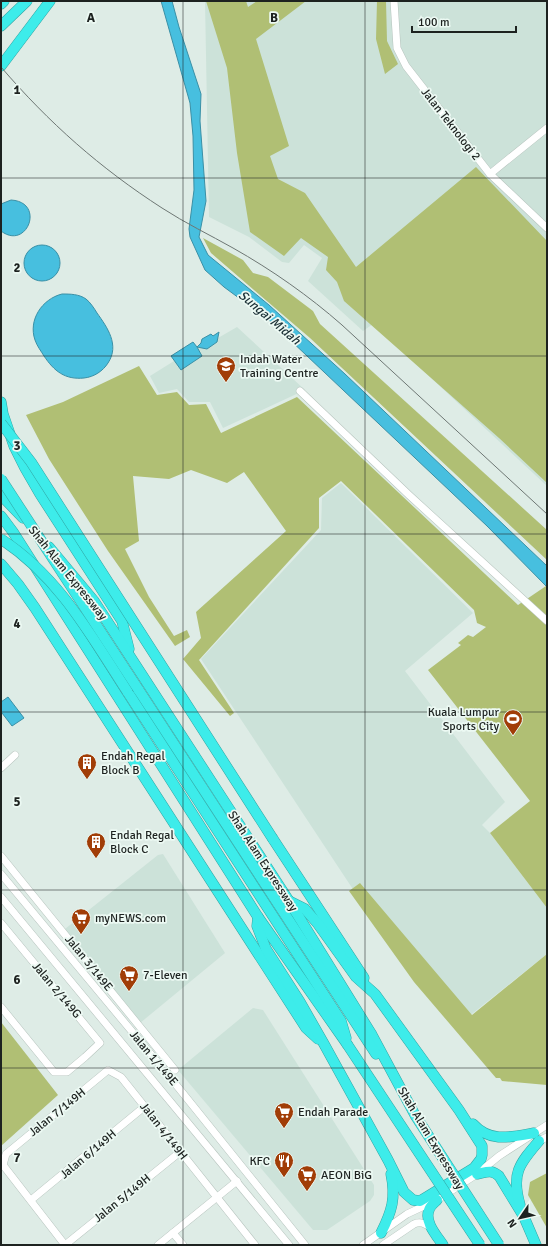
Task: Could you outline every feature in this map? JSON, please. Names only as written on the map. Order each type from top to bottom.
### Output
[{"type":"highway","points":[[1,4],[4,1]]},
{"type":"highway","points":[[1,26],[27,1]]},
{"type":"highway","points":[[1,66],[50,1]]},
{"type":"highway","points":[[1,53],[24,34]]},
{"type":"highway","points":[[1,402],[3,414],[14,446],[25,468],[40,494],[122,621],[130,655]]},
{"type":"highway","points":[[1,423],[36,468],[273,839],[375,994],[459,1110],[482,1146],[481,1159],[474,1168],[426,1198],[413,1200],[404,1192],[324,1044],[300,1002],[266,949],[257,926],[258,917]]},
{"type":"highway","points":[[1,479],[415,1115]]},
{"type":"highway","name":"Shah Alam Expressway","points":[[1,495],[61,560],[94,601],[130,655],[290,901],[372,1034],[415,1115],[498,1245]]},
{"type":"highway","name":"Shah Alam Expressway","points":[[1,516],[13,532],[258,917],[347,1044],[480,1245]]},
{"type":"highway","points":[[1,539],[37,566],[70,604],[341,1021],[347,1044]]},
{"type":"highway","points":[[1,564],[18,584],[35,608],[306,1028],[324,1044]]},
{"type":"highway","points":[[290,901],[305,909],[318,924],[356,977],[375,994]]},
{"type":"highway","points":[[459,1110],[477,1129],[488,1136],[540,1137]]},
{"type":"highway","points":[[536,1245],[524,1217],[516,1192],[519,1167],[540,1137]]},
{"type":"highway","points":[[381,1233],[393,1204],[394,1192],[388,1160]]},
{"type":"highway","points":[[477,1174],[488,1171],[493,1172],[498,1176],[524,1217]]},
{"type":"highway","points":[[437,1200],[428,1211],[428,1218],[433,1230],[443,1245]]},
{"type":"street","name":"Jalan Teknologi 2","points":[[394,1],[397,48],[406,66],[490,174],[547,228]]},
{"type":"street","points":[[490,174],[547,128]]},
{"type":"street","points":[[300,391],[409,495],[547,621]]},
{"type":"street","points":[[1,768],[15,755]]},
{"type":"street","name":"Jalan 3/149E","points":[[1,856],[175,1070]]},
{"type":"street","name":"Jalan 1/149E","points":[[1,874],[169,1076],[305,1245]]},
{"type":"street","name":"Jalan 1/149E","points":[[1,897],[289,1245]]},
{"type":"street","name":"Jalan 2/149G","points":[[1,923],[100,1042],[67,1072],[54,1072],[1,1007]]},
{"type":"street","name":"Jalan 4/149H","points":[[108,1070],[121,1077],[255,1245]]},
{"type":"street","name":"Jalan 7/149H","points":[[31,1200],[3,1165],[6,1154],[108,1070]]},
{"type":"street","name":"Jalan 6/149H","points":[[31,1200],[144,1107]]},
{"type":"street","points":[[363,1245],[407,1214],[437,1200],[477,1174],[499,1156],[540,1137],[547,1125]]},
{"type":"street","name":"Jalan 5/149H","points":[[65,1245],[180,1152]]},
{"type":"street","points":[[158,1245],[237,1181]]},
{"type":"street","points":[[31,1200],[65,1245]]},
{"type":"street","points":[[383,1245],[418,1222],[433,1230]]},
{"type":"street","points":[[173,1233],[183,1245]]},
{"type":"shaded area","points":[[205,1],[547,1],[547,486],[373,324],[363,331],[308,281],[322,258],[304,245],[289,263],[282,262],[249,237],[209,217]]},
{"type":"shaded area","name":"Indah Water Training Centre","points":[[237,327],[305,390],[223,428],[210,402],[189,402],[177,389],[159,393],[150,376],[174,361],[171,356],[193,342],[197,347],[201,343],[202,339],[211,334],[213,336],[219,332],[218,338]]},
{"type":"shaded area","points":[[341,483],[473,613],[405,671],[505,802],[482,825],[490,833],[547,908],[547,954],[458,1025],[364,906],[201,659],[321,530],[322,498]]},
{"type":"shaded area","points":[[163,854],[225,953],[140,1023],[65,929],[158,855]]},
{"type":"shaded area","name":"Endah Parade","points":[[253,1008],[263,1010],[374,1185],[374,1195],[370,1201],[327,1230],[313,1230],[178,1070]]},
{"type":"green space","points":[[206,1],[246,1],[248,7],[257,1],[306,1],[256,39],[289,146],[270,156],[278,179],[305,193],[356,267],[476,167],[547,241],[547,483],[499,438],[344,301],[337,282],[326,270],[328,257],[301,238],[284,256],[250,232],[237,153],[227,68]]},
{"type":"green space","points":[[377,1],[386,1],[387,41],[398,64],[385,74],[376,39]]},
{"type":"green space","points":[[203,238],[243,260],[253,273],[268,277],[313,311],[320,324],[547,530],[547,560],[310,338],[211,253]]},
{"type":"green space","points":[[139,366],[157,395],[177,392],[189,405],[206,404],[221,433],[297,397],[518,605],[546,586],[547,587],[547,908],[490,833],[530,801],[428,670],[461,645],[458,643],[468,635],[473,637],[486,627],[477,623],[474,610],[341,481],[319,498],[319,528],[199,660],[234,713],[230,716],[183,659],[201,638],[196,612],[286,531],[244,472],[227,483],[191,470],[169,479],[133,476],[139,541],[125,549],[149,597],[174,636],[187,630],[190,637],[175,646],[108,551],[49,459],[26,415],[63,402]]},
{"type":"green space","points":[[360,883],[472,1015],[547,954],[547,1085],[502,1081],[500,1078],[496,1078],[414,982],[349,891]]},
{"type":"green space","points":[[1,1022],[58,1095],[1,1146]]},
{"type":"green space","points":[[547,1173],[547,1228],[528,1195],[530,1182]]},
{"type":"water","name":"Sungai Midah","points":[[161,1],[172,1],[201,94],[200,121],[206,201],[199,237],[208,255],[269,305],[345,374],[547,566],[547,587],[487,526],[270,321],[224,287],[205,270],[190,237],[189,229],[194,190],[193,136],[190,103]]},
{"type":"water","points":[[11,200],[22,203],[28,208],[30,216],[29,224],[25,231],[18,235],[10,235],[1,231],[1,204]]},
{"type":"water","points":[[42,245],[52,248],[57,253],[60,263],[57,273],[52,278],[42,281],[32,278],[27,273],[24,263],[27,253],[32,248]]},
{"type":"water","points":[[62,294],[77,295],[87,300],[105,324],[111,336],[113,350],[108,363],[104,369],[91,376],[84,378],[71,378],[56,370],[48,361],[35,340],[33,325],[38,311],[48,300]]},
{"type":"water","points":[[219,332],[217,342],[207,349],[197,347],[201,343],[202,339],[211,334],[213,336]]},
{"type":"water","points":[[193,342],[202,356],[181,370],[171,356]]},
{"type":"water","points":[[8,697],[24,718],[12,726],[2,713],[1,714],[1,702]]},
{"type":"tram line","points":[[1,67],[57,126],[76,144],[117,177],[139,193],[189,224],[262,265],[329,314],[547,514]]},
{"type":"place","name":"Indah Water Training Centre","points":[[226,383]]},
{"type":"place","name":"Kuala Lumpur Sports City","points":[[513,736]]},
{"type":"place","name":"Endah Regal Block B","points":[[87,780]]},
{"type":"place","name":"Endah Regal Block C","points":[[96,859]]},
{"type":"place","name":"myNEWS.com","points":[[81,935]]},
{"type":"place","name":"7-Eleven","points":[[129,992]]},
{"type":"place","name":"Endah Parade","points":[[284,1129]]},
{"type":"place","name":"KFC","points":[[284,1178]]},
{"type":"place","name":"AEON BiG","points":[[307,1192]]}]
